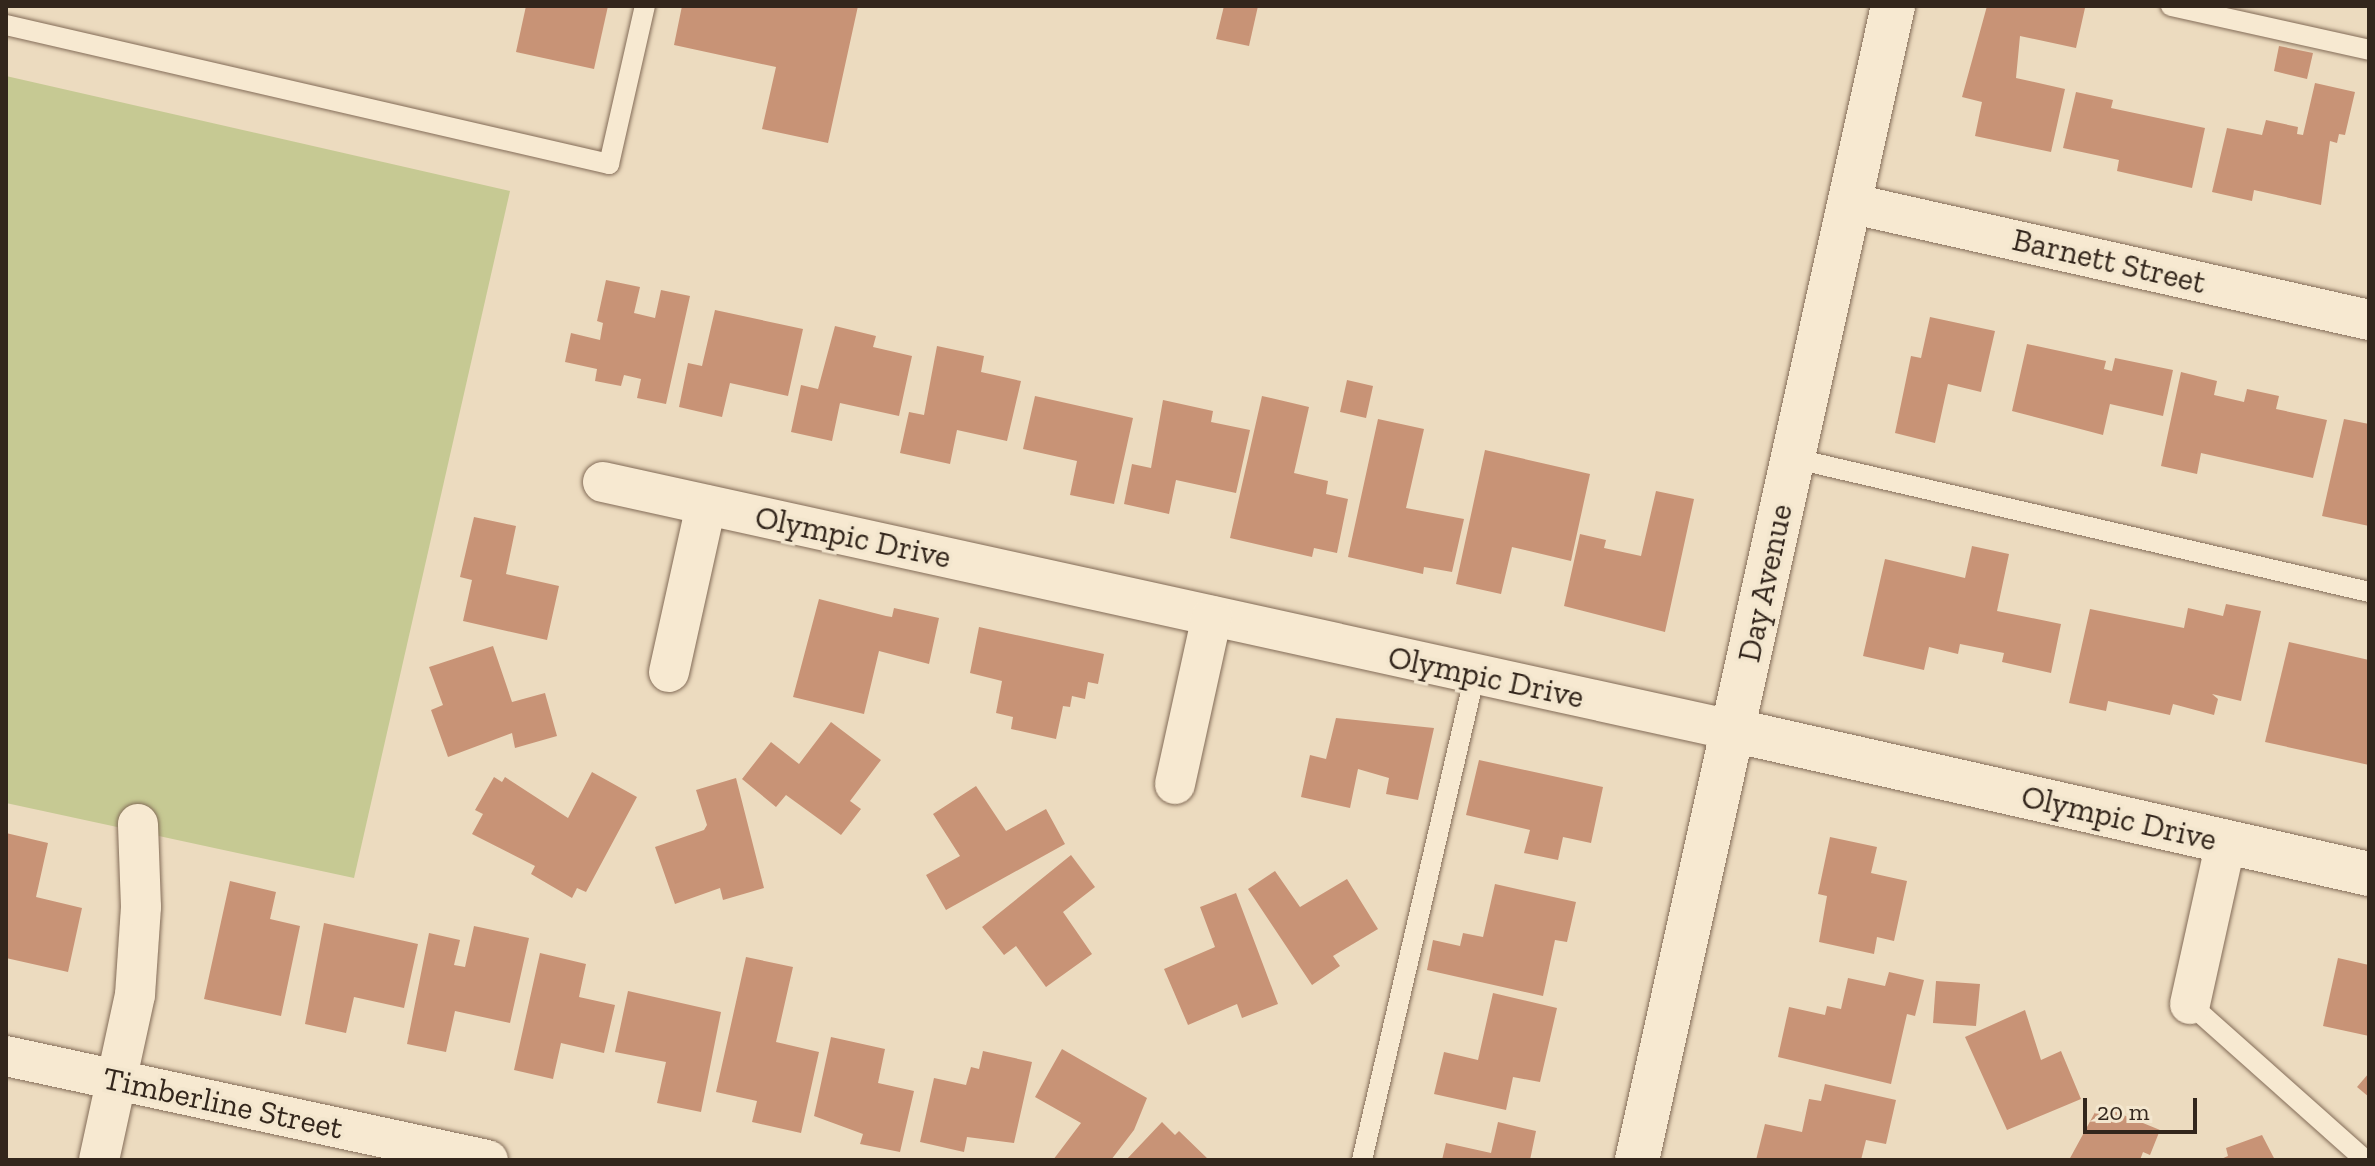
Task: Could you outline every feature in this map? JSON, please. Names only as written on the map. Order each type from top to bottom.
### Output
[{"type":"street","name":"Day Avenue","points":[[1637,1160],[1893,6]]},
{"type":"street","name":"Barnett Street","points":[[1849,203],[2369,320]]},
{"type":"street","name":"Olympic Drive","points":[[603,482],[1732,730],[2369,874]]},
{"type":"street","points":[[669,672],[706,505]]},
{"type":"street","points":[[1175,784],[1212,616]]},
{"type":"street","points":[[99,1160],[136,981],[141,907],[138,824]]},
{"type":"street","points":[[2190,1004],[2226,842]]},
{"type":"street","name":"Timberline Street","points":[[6,1056],[488,1160]]},
{"type":"lane","points":[[6,25],[609,164],[645,6]]},
{"type":"lane","points":[[2171,6],[2369,50]]},
{"type":"lane","points":[[1792,458],[2369,592]]},
{"type":"lane","points":[[1362,1160],[1475,674]]},
{"type":"lane","points":[[2190,1004],[2365,1160]]},
{"type":"green space","points":[[6,76],[510,191],[354,878],[6,803]]},
{"type":"building","points":[[526,6],[608,6],[594,69],[516,52]]},
{"type":"building","points":[[682,6],[858,6],[828,143],[762,129],[776,67],[674,45]]},
{"type":"building","points":[[1224,6],[1258,6],[1249,46],[1216,39]]},
{"type":"building","points":[[1987,6],[2085,8],[2076,48],[2020,36],[2016,78],[2065,89],[2051,152],[1975,136],[1982,102],[1962,97]]},
{"type":"building","points":[[2279,46],[2313,53],[2307,79],[2274,71]]},
{"type":"building","points":[[2315,83],[2355,92],[2345,135],[2339,134],[2337,143],[2330,141],[2321,205],[2254,190],[2252,201],[2212,192],[2227,128],[2262,135],[2266,120],[2298,127],[2297,134],[2303,135]]},
{"type":"building","points":[[2076,92],[2113,100],[2111,108],[2205,128],[2192,188],[2117,171],[2119,160],[2063,148]]},
{"type":"building","points":[[606,280],[640,287],[634,313],[655,318],[661,290],[690,296],[666,404],[637,398],[641,379],[624,375],[621,386],[595,381],[597,369],[565,362],[571,333],[600,340],[603,323],[597,321]]},
{"type":"building","points":[[715,310],[803,329],[788,396],[730,383],[722,417],[679,407],[688,363],[702,366]]},
{"type":"building","points":[[1930,317],[1995,331],[1981,392],[1948,384],[1935,443],[1895,433],[1911,356],[1921,358]]},
{"type":"building","points":[[835,326],[876,336],[873,347],[912,356],[899,416],[840,403],[832,441],[791,432],[801,385],[818,389]]},
{"type":"building","points":[[2027,344],[2106,361],[2104,369],[2112,371],[2115,358],[2173,370],[2163,416],[2110,404],[2103,435],[2012,411]]},
{"type":"building","points":[[937,346],[984,356],[981,372],[1021,381],[1007,441],[957,430],[950,464],[900,453],[909,412],[924,415]]},
{"type":"building","points":[[2181,372],[2217,381],[2214,395],[2244,402],[2247,389],[2279,396],[2276,409],[2327,420],[2313,478],[2201,453],[2197,474],[2161,466]]},
{"type":"building","points":[[1347,380],[1373,386],[1366,418],[1340,412]]},
{"type":"building","points":[[1035,396],[1133,418],[1114,504],[1070,495],[1077,461],[1023,449]]},
{"type":"building","points":[[1262,396],[1309,407],[1294,473],[1328,481],[1326,494],[1348,499],[1337,553],[1314,548],[1312,557],[1230,538]]},
{"type":"building","points":[[1163,400],[1213,411],[1211,422],[1250,430],[1236,493],[1176,480],[1169,514],[1124,504],[1132,464],[1151,468]]},
{"type":"building","points":[[1378,419],[1424,429],[1406,508],[1464,519],[1452,572],[1424,567],[1423,574],[1348,557]]},
{"type":"building","points":[[2344,419],[2369,424],[2369,526],[2322,516]]},
{"type":"building","points":[[1485,450],[1590,474],[1571,561],[1512,547],[1501,594],[1456,584]]},
{"type":"building","points":[[1656,491],[1694,499],[1665,632],[1564,606],[1580,534],[1606,540],[1604,548],[1641,556]]},
{"type":"building","points":[[474,517],[516,526],[506,574],[559,586],[547,640],[463,621],[472,580],[460,577]]},
{"type":"building","points":[[1972,546],[2009,554],[1997,611],[2061,624],[2051,673],[2002,662],[2004,653],[1960,644],[1958,654],[1929,647],[1924,670],[1863,656],[1885,559],[1965,578]]},
{"type":"building","points":[[819,599],[892,617],[894,608],[939,618],[929,664],[879,651],[864,714],[793,697]]},
{"type":"building","points":[[2226,604],[2261,611],[2241,701],[2212,694],[2218,699],[2214,715],[2173,704],[2170,715],[2108,701],[2106,711],[2069,703],[2090,609],[2184,628],[2188,608],[2223,616]]},
{"type":"building","points":[[979,627],[1104,654],[1098,684],[1088,682],[1085,699],[1072,696],[1070,707],[1063,706],[1056,739],[1011,729],[1013,717],[996,713],[1002,681],[970,673]]},
{"type":"building","points":[[2289,642],[2369,660],[2369,765],[2265,742]]},
{"type":"building","points":[[493,646],[512,702],[545,693],[557,736],[515,748],[512,733],[448,757],[431,710],[443,705],[429,667]]},
{"type":"building","points":[[1336,718],[1434,728],[1418,800],[1386,794],[1389,778],[1358,769],[1350,808],[1301,797],[1310,755],[1326,759]]},
{"type":"building","points":[[831,722],[881,760],[850,801],[861,809],[841,835],[786,795],[776,807],[742,779],[771,742],[799,764]]},
{"type":"building","points":[[1479,760],[1603,787],[1591,843],[1563,837],[1558,860],[1524,853],[1530,830],[1466,815]]},
{"type":"building","points":[[592,772],[637,797],[586,892],[577,888],[572,898],[531,874],[535,866],[472,834],[483,814],[475,810],[494,777],[502,782],[505,777],[568,818]]},
{"type":"building","points":[[736,778],[764,888],[723,900],[720,888],[675,904],[655,847],[704,830],[707,825],[696,790]]},
{"type":"building","points":[[976,786],[1006,831],[1046,809],[1065,844],[946,910],[926,875],[960,856],[933,814]]},
{"type":"building","points":[[6,833],[48,843],[36,897],[82,908],[68,972],[6,958]]},
{"type":"building","points":[[1830,837],[1877,847],[1871,873],[1907,881],[1894,941],[1877,937],[1874,954],[1819,942],[1827,896],[1818,894]]},
{"type":"building","points":[[1071,855],[1095,887],[1063,912],[1092,954],[1046,987],[1016,946],[1004,955],[982,927]]},
{"type":"building","points":[[1275,871],[1300,907],[1347,879],[1378,929],[1333,956],[1340,966],[1312,985],[1248,889]]},
{"type":"building","points":[[230,881],[276,892],[270,919],[300,926],[281,1016],[204,999]]},
{"type":"building","points":[[1495,884],[1576,902],[1567,942],[1555,940],[1543,996],[1427,970],[1433,940],[1460,946],[1463,933],[1483,937]]},
{"type":"building","points":[[1236,893],[1278,1004],[1242,1018],[1237,1004],[1188,1025],[1164,969],[1215,947],[1200,907]]},
{"type":"building","points":[[324,923],[418,944],[404,1008],[354,997],[346,1033],[305,1024]]},
{"type":"building","points":[[474,926],[529,938],[510,1023],[455,1011],[446,1052],[407,1044],[429,933],[460,940],[454,965],[465,967]]},
{"type":"building","points":[[540,953],[586,964],[579,997],[615,1005],[604,1053],[561,1043],[553,1079],[514,1070]]},
{"type":"building","points":[[746,957],[793,967],[776,1042],[819,1052],[801,1133],[752,1122],[757,1101],[716,1092]]},
{"type":"building","points":[[2338,958],[2369,965],[2369,1036],[2323,1026]]},
{"type":"building","points":[[1889,972],[1924,980],[1915,1016],[1907,1014],[1891,1084],[1778,1057],[1789,1007],[1825,1015],[1827,1006],[1841,1009],[1848,978],[1885,986]]},
{"type":"building","points":[[1936,981],[1980,984],[1976,1026],[1933,1023]]},
{"type":"building","points":[[628,991],[721,1012],[701,1112],[657,1103],[666,1062],[615,1052]]},
{"type":"building","points":[[1493,993],[1557,1008],[1540,1082],[1513,1077],[1506,1110],[1434,1094],[1444,1052],[1478,1060]]},
{"type":"building","points":[[2025,1010],[2041,1060],[2061,1051],[2081,1099],[2007,1130],[1965,1037]]},
{"type":"building","points":[[831,1037],[885,1049],[878,1083],[914,1091],[900,1152],[860,1144],[863,1134],[814,1116]]},
{"type":"building","points":[[1062,1049],[1147,1098],[1134,1130],[1111,1160],[1053,1160],[1081,1123],[1035,1097]]},
{"type":"building","points":[[983,1051],[1032,1062],[1014,1143],[967,1137],[964,1152],[920,1142],[934,1078],[966,1085],[971,1067],[979,1069]]},
{"type":"building","points":[[2369,1073],[2369,1097],[2357,1087]]},
{"type":"building","points":[[1825,1084],[1896,1100],[1886,1144],[1866,1140],[1861,1160],[1756,1160],[1765,1124],[1802,1132],[1809,1099],[1821,1101]]},
{"type":"building","points":[[2099,1105],[2160,1130],[2150,1155],[2143,1152],[2140,1160],[2069,1160]]},
{"type":"building","points":[[1162,1122],[1175,1135],[1179,1131],[1209,1160],[1126,1160]]},
{"type":"building","points":[[1498,1122],[1536,1131],[1530,1160],[1442,1160],[1446,1143],[1491,1153]]},
{"type":"building","points":[[2262,1135],[2275,1160],[2219,1160],[2228,1156],[2226,1148]]}]
